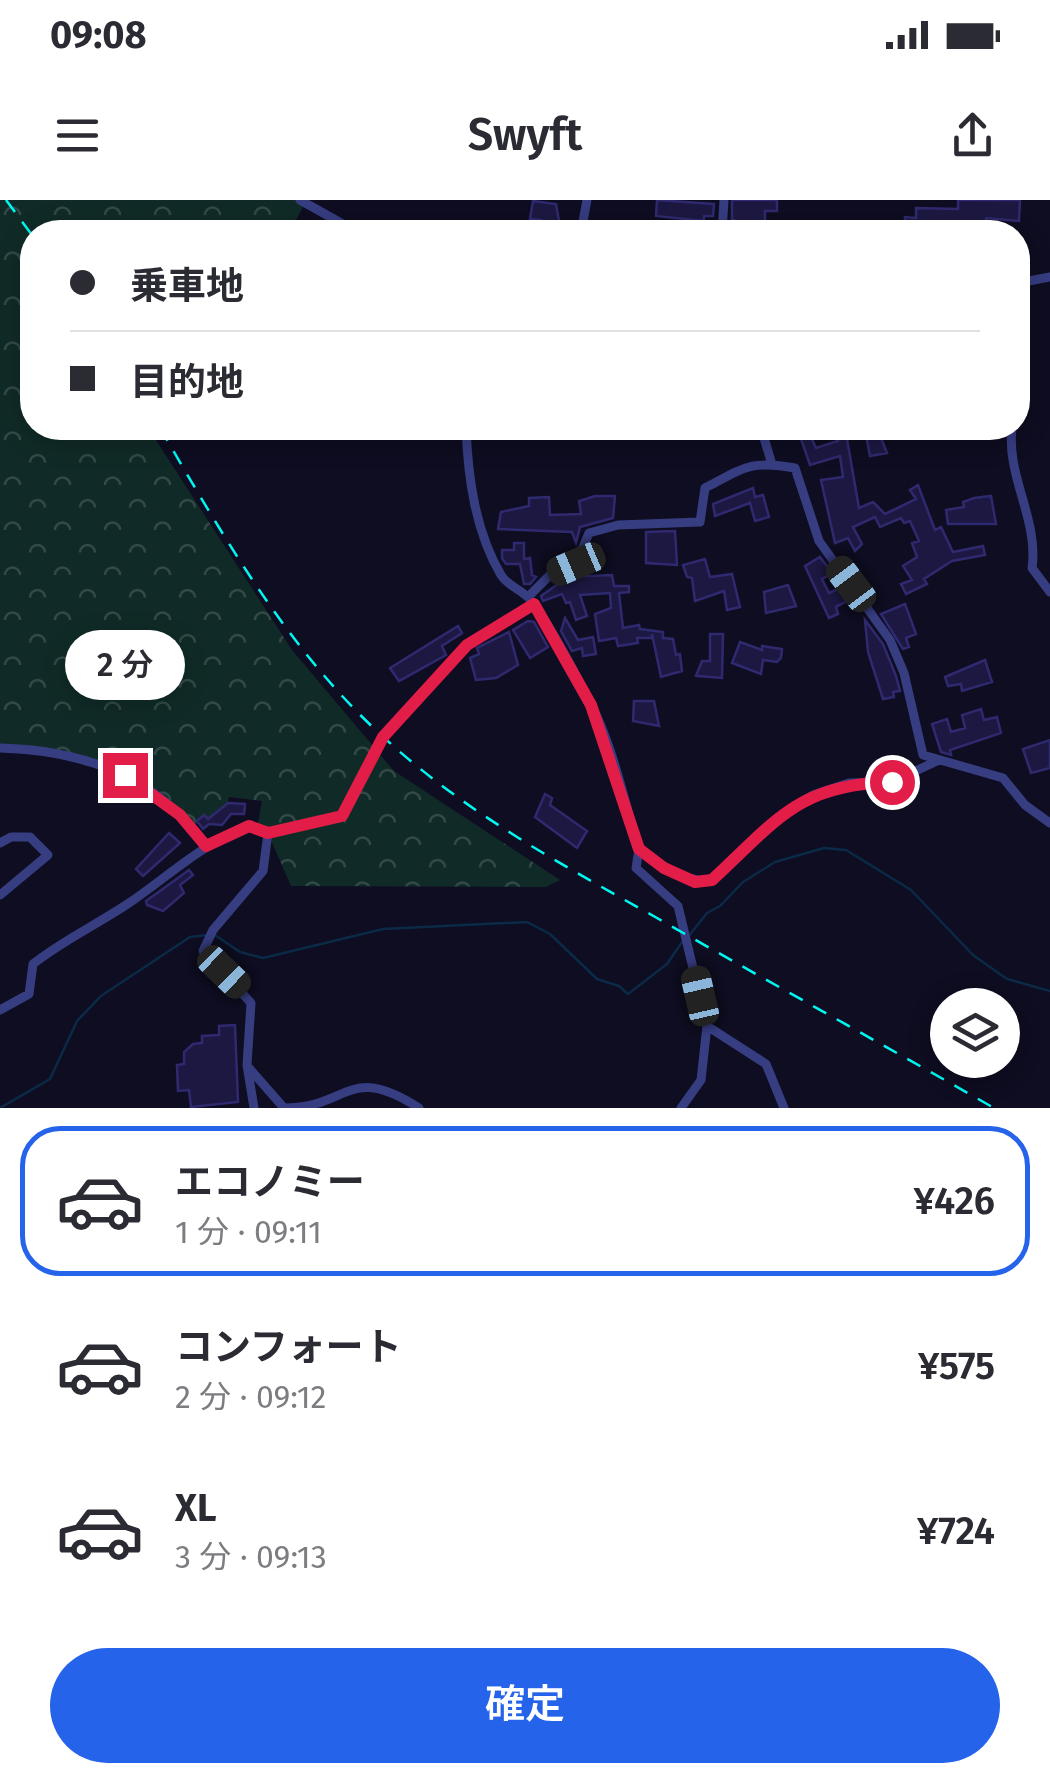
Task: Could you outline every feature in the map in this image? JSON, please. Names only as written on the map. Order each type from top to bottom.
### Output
[{"type":"street","points":[[300,200],[335,220]]},
{"type":"street","points":[[466,440],[467,464],[480,526],[500,574],[531,600],[591,705],[639,849],[636,868],[678,906],[707,1026],[701,1080],[681,1108]]},
{"type":"street","points":[[765,440],[771,461]]},
{"type":"street","points":[[1012,440],[1012,460],[1035,548],[1032,568],[1050,592]]},
{"type":"street","points":[[0,1010],[30,994],[33,964],[46,953],[98,924],[206,846],[249,826],[268,833],[342,816],[383,737],[467,645],[531,600],[550,575],[576,564],[589,533],[618,525],[700,522],[705,488],[748,466],[771,461],[795,468],[802,478],[819,541],[890,640],[904,673],[923,755],[1003,778],[1025,805],[1050,823]]},
{"type":"street","points":[[0,748],[75,755],[114,767],[180,815],[206,846]]},
{"type":"street","points":[[639,849],[664,868],[695,882],[712,880],[774,821],[813,795],[849,783],[892,782],[937,761]]},
{"type":"street","points":[[254,1108],[246,1065],[251,1003],[202,951],[262,872],[268,833]]},
{"type":"street","points":[[0,843],[11,837],[30,838],[48,855],[0,895]]},
{"type":"street","points":[[707,1026],[766,1064],[784,1108]]},
{"type":"street","points":[[246,1065],[284,1108],[370,1086],[388,1088],[419,1108]]},
{"type":"green space","points":[[0,200],[307,200],[296,220],[20,220],[20,440],[156,440],[292,650],[394,771],[560,880],[546,887],[291,886],[268,833],[257,829],[262,801],[229,797],[225,820],[190,825],[114,767],[0,748]]},
{"type":"building","points":[[657,200],[714,204],[713,216],[704,216],[704,220],[656,216]]},
{"type":"building","points":[[732,200],[777,200],[777,211],[765,211],[765,220],[732,219]]},
{"type":"building","points":[[958,200],[1020,200],[1019,220],[905,220],[916,218],[916,208],[958,209]]},
{"type":"building","points":[[533,201],[556,204],[559,220],[530,219]]},
{"type":"building","points":[[801,440],[812,440],[816,448],[847,440],[859,508],[873,502],[885,514],[916,499],[910,490],[918,485],[935,530],[941,527],[953,552],[983,546],[985,555],[952,561],[924,579],[927,584],[906,594],[901,584],[912,580],[903,566],[917,557],[912,543],[919,541],[910,521],[904,523],[901,518],[880,527],[875,517],[853,527],[862,544],[855,551],[848,538],[835,543],[821,480],[843,477],[840,456],[810,465]]},
{"type":"building","points":[[867,440],[882,440],[887,453],[870,456]]},
{"type":"building","points":[[753,488],[755,497],[763,495],[769,517],[755,521],[750,503],[715,516],[713,504]]},
{"type":"building","points":[[615,496],[613,518],[580,527],[576,543],[572,532],[498,529],[501,512],[529,506],[529,498],[549,497],[550,515],[581,514],[579,501]]},
{"type":"building","points":[[991,496],[996,524],[948,524],[946,510],[964,507],[963,502],[974,498]]},
{"type":"building","points":[[675,531],[677,565],[646,563],[646,532]]},
{"type":"building","points":[[514,543],[524,543],[524,559],[530,558],[532,575],[536,577],[530,584],[524,584],[520,564],[506,564],[502,558],[502,550],[514,550]]},
{"type":"building","points":[[820,557],[832,573],[822,579],[829,593],[842,587],[851,599],[836,607],[838,614],[829,618],[805,566]]},
{"type":"building","points":[[705,559],[710,577],[732,574],[740,607],[727,610],[724,591],[695,601],[692,578],[687,577],[683,565]]},
{"type":"building","points":[[612,575],[614,586],[629,586],[629,592],[619,593],[623,628],[639,625],[640,629],[663,632],[663,638],[673,639],[682,671],[661,677],[652,634],[652,638],[637,638],[638,643],[618,646],[616,638],[599,641],[595,614],[611,608],[610,593],[580,595],[587,616],[576,620],[570,602],[566,603],[562,594],[543,601],[541,596],[568,577]]},
{"type":"building","points":[[788,585],[796,606],[766,613],[764,592]]},
{"type":"building","points":[[905,604],[916,634],[906,638],[909,647],[903,649],[881,614]]},
{"type":"building","points":[[565,618],[578,640],[593,637],[596,654],[583,656],[582,648],[572,651],[561,631]]},
{"type":"building","points":[[865,620],[883,644],[896,676],[900,691],[893,692],[894,697],[883,699],[868,652]]},
{"type":"building","points":[[528,621],[534,622],[548,647],[530,658],[513,630]]},
{"type":"building","points":[[458,626],[462,633],[442,646],[446,655],[399,681],[390,668]]},
{"type":"building","points":[[509,632],[518,665],[496,678],[476,680],[470,658],[479,654],[477,648]]},
{"type":"building","points":[[710,634],[723,634],[722,678],[696,676],[702,661],[710,661]]},
{"type":"building","points":[[740,642],[762,650],[762,646],[782,649],[781,658],[777,662],[763,660],[761,674],[732,663]]},
{"type":"building","points":[[985,660],[992,682],[962,691],[961,684],[948,686],[945,677]]},
{"type":"building","points":[[634,701],[654,701],[659,726],[633,721]]},
{"type":"building","points":[[981,709],[984,720],[997,717],[1001,733],[950,750],[951,755],[941,752],[932,724],[947,719],[951,732],[965,728],[962,715]]},
{"type":"building","points":[[1050,740],[1050,768],[1031,773],[1023,749]]},
{"type":"building","points":[[545,794],[552,798],[550,805],[587,831],[577,848],[535,817]]},
{"type":"building","points":[[228,803],[245,804],[244,814],[231,814],[222,825],[209,824],[203,829],[197,821],[204,815],[208,819]]},
{"type":"building","points":[[169,833],[180,843],[143,876],[136,869]]},
{"type":"building","points":[[189,870],[193,875],[180,885],[184,893],[163,911],[147,905],[146,901]]},
{"type":"building","points":[[235,1025],[238,1102],[191,1107],[189,1090],[178,1091],[177,1065],[184,1064],[184,1052],[193,1044],[202,1043],[202,1036],[219,1035],[219,1026]]},
{"type":"waterway","points":[[688,937],[707,913],[720,906],[743,882],[775,862],[824,848],[846,850],[911,890],[973,955],[1007,979],[1050,991]]},
{"type":"waterway","points":[[215,935],[240,952],[263,958],[383,929],[527,922],[550,934],[597,979],[619,986],[628,994],[667,964],[682,942]]},
{"type":"waterway","points":[[0,1108],[50,1079],[77,1021],[101,996],[190,937],[207,935]]},
{"type":"railway","points":[[6,200],[21,220]]},
{"type":"railway","points":[[167,440],[233,550],[286,628],[346,701],[412,762],[479,812],[548,856],[994,1108]]},
{"type":"route","points":[[125,775],[180,815],[206,846],[249,826],[268,833],[321,824],[342,816],[383,737],[467,645],[534,604],[591,705],[610,751],[639,849],[664,868],[695,882],[712,880],[774,821],[813,795],[849,783],[892,782]]}]
